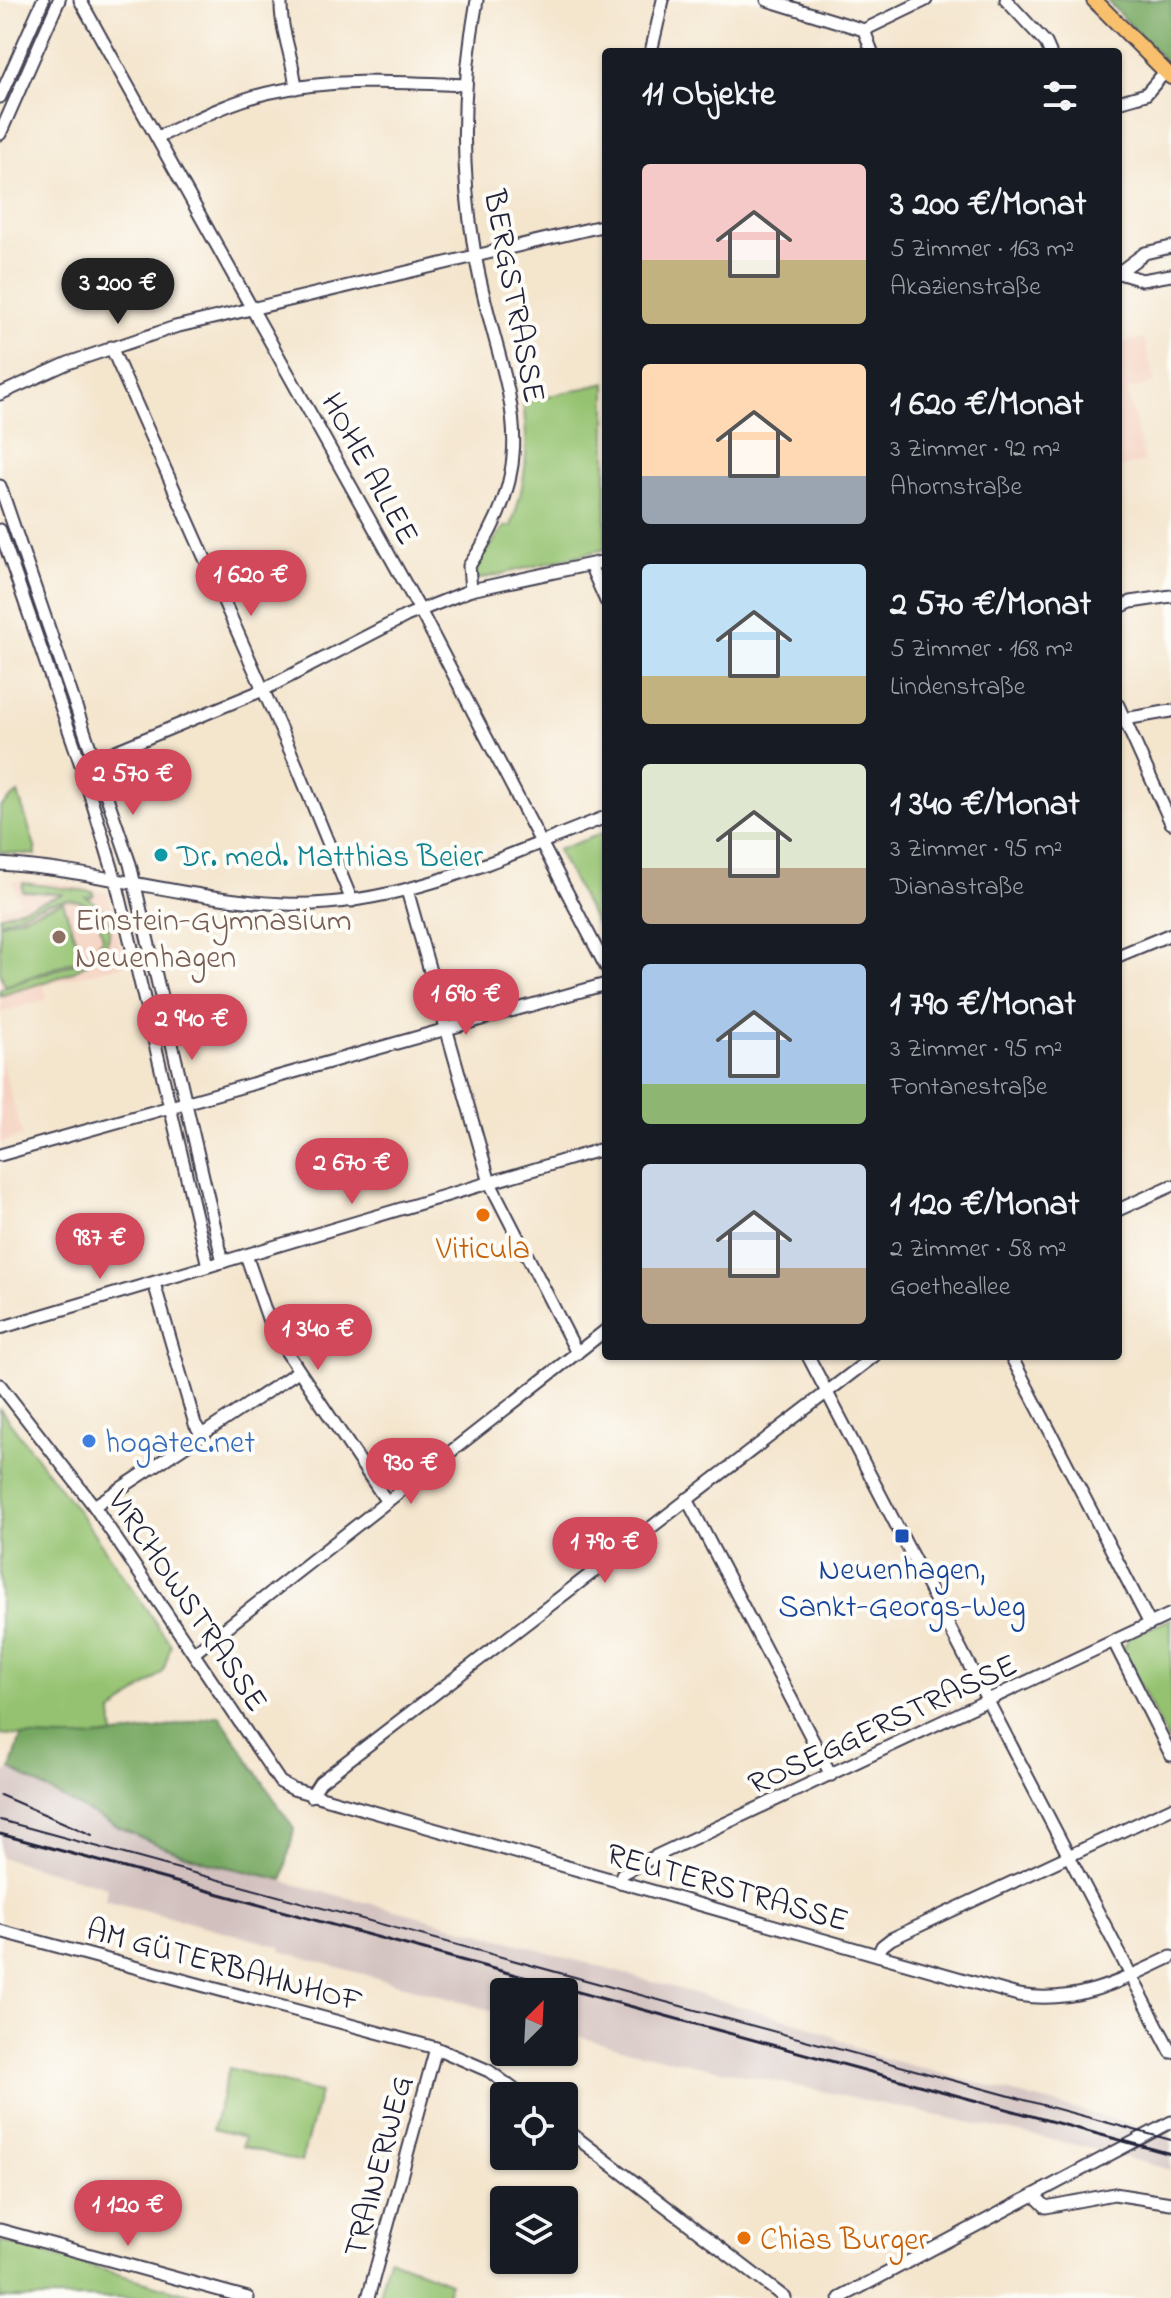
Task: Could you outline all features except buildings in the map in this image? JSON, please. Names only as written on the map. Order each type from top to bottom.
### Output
[{"type":"main road","points":[[1094,0],[1168,75]]},
{"type":"street","points":[[0,97],[43,0]]},
{"type":"street","points":[[0,134],[59,0]]},
{"type":"street","name":"HOHE ALLEE","points":[[80,0],[421,612],[602,959]]},
{"type":"street","points":[[281,0],[283,30],[292,54],[296,88]]},
{"type":"street","name":"BERGSTRASSE","points":[[471,590],[469,566],[488,538],[508,495],[515,448],[512,413],[475,257],[465,146],[465,85],[477,0]]},
{"type":"street","points":[[652,48],[663,0]]},
{"type":"street","points":[[767,0],[864,30],[926,0]]},
{"type":"street","points":[[1006,0],[1048,48]]},
{"type":"street","points":[[864,30],[871,48]]},
{"type":"street","points":[[1122,101],[1146,94],[1168,75]]},
{"type":"street","points":[[158,137],[206,114],[264,94],[296,88],[379,81],[465,85]]},
{"type":"street","points":[[0,394],[111,347],[175,327],[602,226]]},
{"type":"street","points":[[1122,270],[1145,253],[1171,247]]},
{"type":"street","points":[[1122,274],[1142,280],[1171,275]]},
{"type":"street","points":[[111,347],[263,690],[352,901]]},
{"type":"street","points":[[0,486],[134,884],[223,1262]]},
{"type":"street","points":[[0,530],[81,765],[116,881],[208,1266]]},
{"type":"street","points":[[81,765],[263,690],[406,616],[471,590],[602,562]]},
{"type":"street","points":[[590,565],[602,592]]},
{"type":"street","points":[[1122,606],[1171,596]]},
{"type":"street","points":[[1122,719],[1171,711]]},
{"type":"street","points":[[1122,721],[1171,823]]},
{"type":"street","points":[[0,864],[253,902],[312,904],[352,901],[407,890],[602,819]]},
{"type":"street","points":[[407,890],[490,1183],[577,1353]]},
{"type":"street","points":[[1122,954],[1171,934]]},
{"type":"street","points":[[0,1155],[602,985]]},
{"type":"street","points":[[0,1328],[602,1149]]},
{"type":"street","points":[[1122,1208],[1171,1186]]},
{"type":"street","points":[[246,1255],[266,1317],[297,1372],[387,1502]]},
{"type":"street","points":[[154,1283],[195,1424],[202,1435]]},
{"type":"street","points":[[194,1653],[602,1333]]},
{"type":"street","points":[[810,1360],[1171,2052]]},
{"type":"street","points":[[311,1796],[320,1782],[869,1360]]},
{"type":"street","points":[[1013,1360],[1150,1624]]},
{"type":"street","points":[[94,1506],[297,1372]]},
{"type":"street","name":"VIRCHOWSTRASSE","points":[[0,1385],[94,1506],[280,1782],[311,1796]]},
{"type":"street","points":[[687,1499],[831,1775]]},
{"type":"street","name":"ROSEGGERSTRASSE","points":[[620,1882],[627,1871],[1171,1614]]},
{"type":"street","points":[[1114,1642],[1171,1755]]},
{"type":"street","name":"REUTERSTRASSE","points":[[311,1796],[1035,1998],[1089,1993],[1171,1957]]},
{"type":"street","points":[[878,1955],[882,1946],[891,1939],[1171,1808]]},
{"type":"street","name":"AM GÜTERBAHNHOF","points":[[0,1931],[436,2048],[489,2071],[504,2082]]},
{"type":"street","name":"TRAINERWEG","points":[[368,2298],[436,2048]]},
{"type":"street","points":[[840,2298],[1171,2122]]},
{"type":"street","points":[[578,2139],[785,2298]]},
{"type":"street","points":[[1034,2195],[1046,2207],[1114,2194],[1171,2203]]},
{"type":"street","points":[[0,2230],[248,2298]]},
{"type":"shaded area","points":[[1144,338],[1155,383],[1127,390],[1145,462],[1122,467],[1122,343]]},
{"type":"shaded area","name":"Einstein-Gymnasium Neuenhagen","points":[[13,881],[56,882],[108,893],[125,965],[43,985],[47,999],[0,1013],[0,909],[19,902]]},
{"type":"shaded area","points":[[0,1057],[23,1136],[0,1143]]},
{"type":"shaded area","points":[[11,1769],[108,1823],[211,1863],[415,1915],[804,2024],[876,2056],[1171,2135],[1171,2170],[1086,2147],[621,2049],[578,2036],[578,1978],[490,1978],[490,2010],[281,1951],[282,1947],[105,1900],[107,1887],[0,1857],[0,1776]]},
{"type":"green space","points":[[1106,0],[1171,0],[1171,67]]},
{"type":"green space","points":[[602,384],[602,550],[476,580],[475,567],[504,527],[511,526],[520,494],[526,450],[523,402]]},
{"type":"green space","points":[[18,793],[36,855],[0,852],[0,807]]},
{"type":"green space","points":[[602,833],[602,935],[557,850]]},
{"type":"green space","points":[[23,883],[94,892],[93,896],[86,897],[98,905],[106,916],[108,941],[99,954],[69,973],[0,996],[0,989],[87,959],[103,938],[97,912],[87,904],[75,901],[50,903],[0,922],[0,916],[64,894],[22,891]]},
{"type":"green space","points":[[63,902],[82,958],[5,986],[0,972],[0,924]]},
{"type":"green space","points":[[0,1409],[86,1522],[171,1645],[163,1672],[112,1713],[114,1737],[74,1740],[0,1734]]},
{"type":"green space","points":[[1171,1619],[1171,1747],[1123,1650],[1129,1637]]},
{"type":"green space","points":[[219,1715],[294,1829],[283,1880],[211,1863],[158,1845],[83,1809],[11,1769],[21,1736],[96,1737]]},
{"type":"green space","points":[[229,2068],[320,2093],[301,2162],[242,2146],[244,2137],[213,2129]]},
{"type":"green space","points":[[0,2241],[203,2298],[0,2298]]},
{"type":"green space","points":[[389,2258],[450,2282],[445,2298],[378,2298]]},
{"type":"tram line","points":[[0,1795],[92,1835]]},
{"type":"tram line","points":[[0,1820],[1171,2140]]},
{"type":"railway","points":[[0,1834],[1171,2154]]},
{"type":"place","name":"Dr. med. Matthias Beier","points":[[161,855]]},
{"type":"place","name":"Einstein-Gymnasium Neuenhagen","points":[[59,937]]},
{"type":"place","name":"Viticula","points":[[483,1215]]},
{"type":"place","name":"hogatec.net","points":[[89,1441]]},
{"type":"place","name":"Neuenhagen, Sankt-Georgs-Weg","points":[[902,1536]]},
{"type":"place","name":"Chias Burger","points":[[744,2238]]}]
